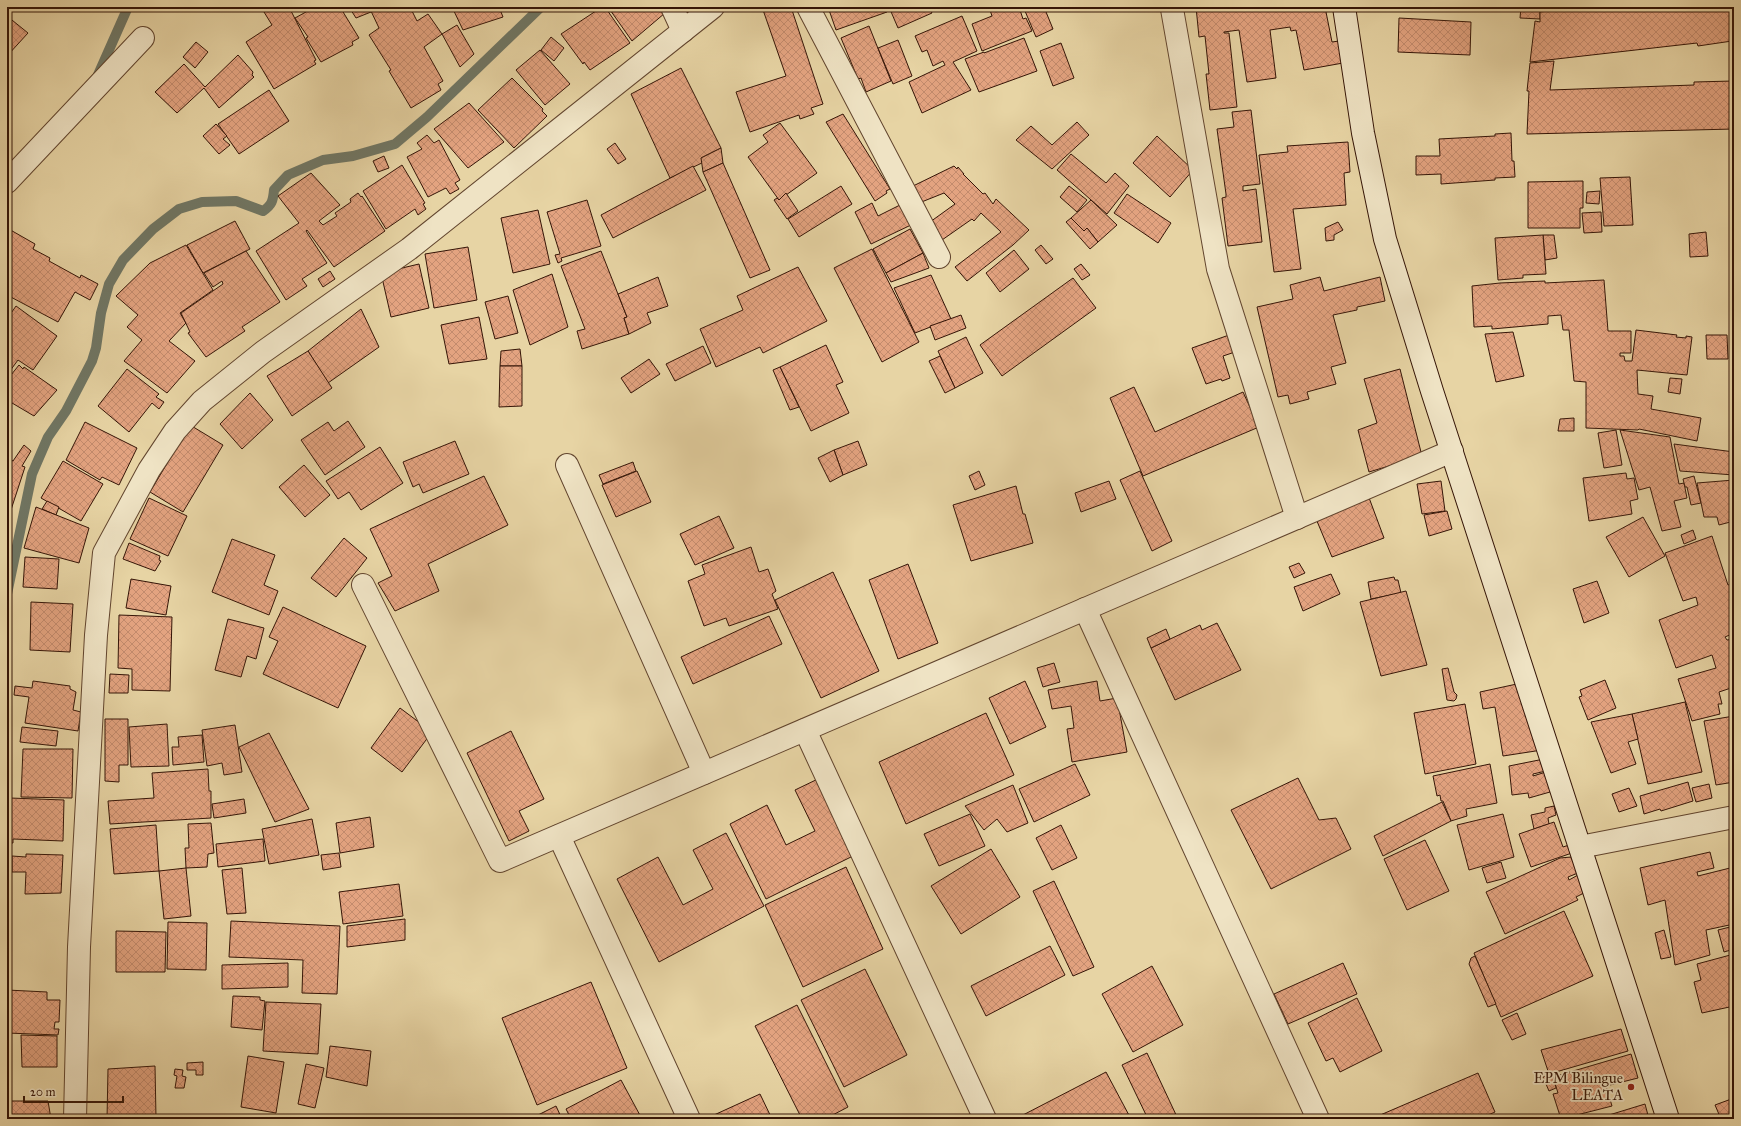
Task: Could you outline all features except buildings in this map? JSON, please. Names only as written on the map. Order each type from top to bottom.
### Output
[{"type":"street","points":[[672,7],[683,31]]},
{"type":"street","points":[[75,1119],[79,947],[96,635],[104,553],[149,470],[175,430],[202,401],[263,352],[409,249],[713,7]]},
{"type":"street","points":[[808,7],[939,257]]},
{"type":"street","points":[[1344,7],[1362,133],[1385,239],[1668,1119]]},
{"type":"street","points":[[1172,9],[1218,269],[1297,518]]},
{"type":"street","points":[[7,182],[143,38]]},
{"type":"street","points":[[363,585],[500,861],[1452,451]]},
{"type":"street","points":[[566,465],[704,773]]},
{"type":"street","points":[[1085,609],[1318,1119]]},
{"type":"street","points":[[806,730],[985,1119]]},
{"type":"street","points":[[1580,847],[1734,817]]},
{"type":"street","points":[[560,836],[689,1119]]},
{"type":"waterway","points":[[97,77],[128,7]]},
{"type":"waterway","points":[[7,594],[32,474],[48,437],[66,411],[92,361],[96,348],[101,313],[109,284],[123,260],[153,229],[179,209],[202,202],[236,201],[263,211],[272,202],[274,190],[288,175],[323,160],[353,156],[395,144],[427,117],[541,7]]},
{"type":"place","name":"EPM Bilingue LEATA","points":[[1631,1087]]}]
